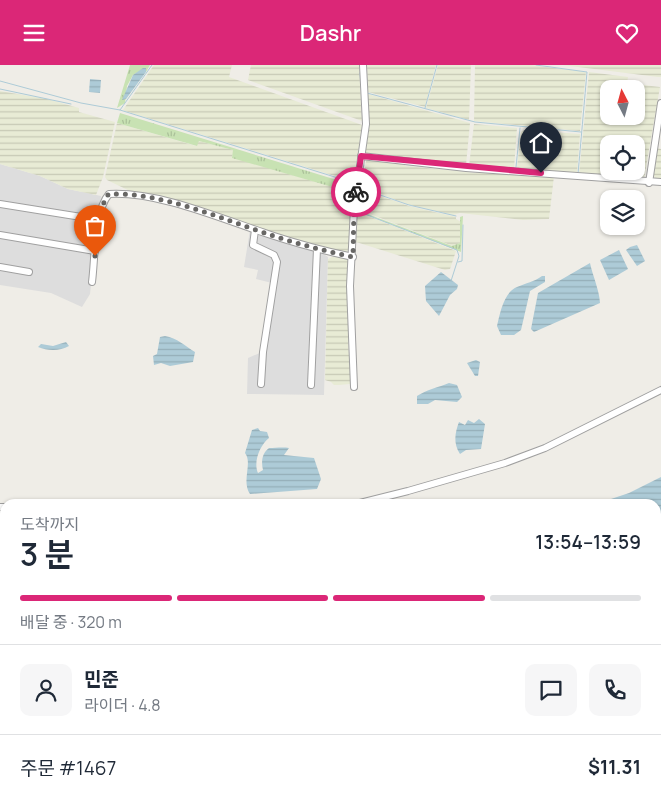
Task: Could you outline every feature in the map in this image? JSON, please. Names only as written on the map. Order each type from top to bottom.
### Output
[{"type":"street","points":[[354,387],[351,319],[354,208],[366,124],[363,65]]},
{"type":"street","points":[[649,183],[661,103]]},
{"type":"street","points":[[361,156],[466,168],[649,183],[661,182]]},
{"type":"street","points":[[92,282],[100,219],[105,198],[109,194],[138,196],[197,209],[255,230],[317,249],[353,257]]},
{"type":"street","points":[[0,204],[100,219]]},
{"type":"street","points":[[255,230],[253,245],[274,255],[277,262],[263,352],[261,384]]},
{"type":"street","points":[[0,235],[95,251]]},
{"type":"street","points":[[311,385],[317,249]]},
{"type":"street","points":[[0,267],[30,272]]},
{"type":"street","points":[[375,499],[434,483],[545,448],[661,390]]},
{"type":"shaded area","points":[[0,164],[40,176],[68,189],[101,196],[90,294],[82,307],[51,293],[0,285]]},
{"type":"shaded area","points":[[250,230],[316,249],[328,257],[324,395],[247,394],[248,358],[262,352],[272,283],[256,279],[258,270],[244,267]]},
{"type":"green space","points":[[130,65],[150,65],[146,72],[146,68],[133,75],[127,86],[125,103],[117,108]]},
{"type":"green space","points":[[154,65],[232,65],[229,77],[362,125],[354,182],[123,110]]},
{"type":"green space","points":[[251,65],[359,65],[362,121],[248,80]]},
{"type":"green space","points":[[367,65],[436,65],[425,107],[368,92]]},
{"type":"green space","points":[[438,65],[471,65],[469,120],[426,108]]},
{"type":"green space","points":[[475,65],[531,65],[586,72],[580,131],[474,121]]},
{"type":"green space","points":[[562,65],[661,65],[661,77],[658,77]]},
{"type":"green space","points":[[589,72],[628,77],[628,80],[600,80],[600,125],[645,125],[645,85],[660,87],[645,173],[645,135],[600,135],[600,176],[579,174]]},
{"type":"green space","points":[[0,91],[47,99],[79,108],[79,112],[115,122],[103,177],[96,195],[68,189],[40,176],[0,164]]},
{"type":"green space","points":[[368,94],[470,123],[466,165],[365,154],[368,129]]},
{"type":"green space","points":[[120,113],[353,185],[353,193],[232,158],[233,150],[199,141],[197,146],[117,123]]},
{"type":"green space","points":[[117,123],[196,146],[199,141],[234,150],[232,157],[353,193],[350,241],[347,253],[318,248],[134,193],[107,180],[105,177]]},
{"type":"green space","points":[[474,124],[517,128],[514,169],[469,166]]},
{"type":"green space","points":[[524,130],[580,134],[577,174],[520,170],[517,167],[521,132]]},
{"type":"green space","points":[[657,148],[661,149],[661,179],[656,179],[653,175]]},
{"type":"green space","points":[[369,159],[405,162],[405,166],[476,173],[477,170],[554,176],[549,219],[523,220],[460,213],[453,215],[409,205],[362,187],[366,161]]},
{"type":"green space","points":[[361,189],[409,206],[456,217],[461,222],[460,243],[453,246],[357,209]]},
{"type":"green space","points":[[356,211],[456,251],[450,269],[445,270],[356,242]]},
{"type":"green space","points":[[357,211],[452,246],[460,243],[460,217],[463,216],[461,252]]},
{"type":"green space","points":[[334,256],[349,258],[348,342],[351,381],[350,384],[339,385],[334,385],[325,380],[328,259]]},
{"type":"water","points":[[146,68],[146,72],[126,99],[122,100],[133,75]]},
{"type":"water","points":[[90,79],[101,80],[100,93],[89,92]]},
{"type":"water","points":[[637,245],[645,261],[637,266],[626,250]]},
{"type":"water","points":[[619,250],[628,269],[609,280],[600,260]]},
{"type":"water","points":[[590,263],[600,303],[534,332],[531,329],[538,293]]},
{"type":"water","points":[[441,272],[458,285],[457,289],[450,295],[439,316],[426,301],[425,286]]},
{"type":"water","points":[[545,276],[545,282],[530,291],[521,330],[514,335],[501,335],[497,326],[503,303],[509,293],[517,287]]},
{"type":"water","points":[[165,336],[177,340],[195,352],[193,362],[170,366],[161,363],[154,365],[153,356],[157,354],[160,337]]},
{"type":"water","points":[[66,342],[69,346],[58,350],[38,347],[41,344],[53,346]]},
{"type":"water","points":[[476,360],[480,362],[478,376],[475,376],[467,363]]},
{"type":"water","points":[[449,383],[457,385],[462,397],[457,402],[435,400],[428,404],[417,404],[417,396]]},
{"type":"water","points":[[479,419],[485,424],[481,449],[466,450],[460,454],[455,438],[459,422],[465,425],[468,420],[474,423]]},
{"type":"water","points":[[258,428],[260,431],[267,432],[269,438],[258,454],[256,464],[258,473],[263,470],[263,458],[269,448],[289,448],[284,455],[314,458],[321,479],[317,489],[250,494],[247,484],[248,462],[245,453],[252,430]]},
{"type":"water","points":[[661,477],[661,499],[611,499],[629,493]]},
{"type":"waterway","points":[[0,81],[81,103],[120,110],[152,65]]},
{"type":"waterway","points":[[425,108],[437,65]]},
{"type":"waterway","points":[[536,65],[587,72],[578,174]]},
{"type":"waterway","points":[[360,73],[361,87]]},
{"type":"waterway","points":[[0,89],[71,104]]},
{"type":"waterway","points":[[367,93],[475,122],[581,132]]},
{"type":"waterway","points":[[120,110],[354,183]]},
{"type":"waterway","points":[[516,167],[520,128]]},
{"type":"waterway","points":[[357,208],[364,165]]},
{"type":"waterway","points":[[360,188],[409,205],[456,216]]},
{"type":"waterway","points":[[357,211],[457,250],[459,256],[451,281]]},
{"type":"waterway","points":[[458,262],[462,261],[463,225]]},
{"type":"way so far","points":[[95,256],[105,198],[109,194],[115,194],[138,196],[197,209],[272,236],[353,257],[356,192]]},
{"type":"route","points":[[356,192],[361,156],[466,168],[541,173]]}]
